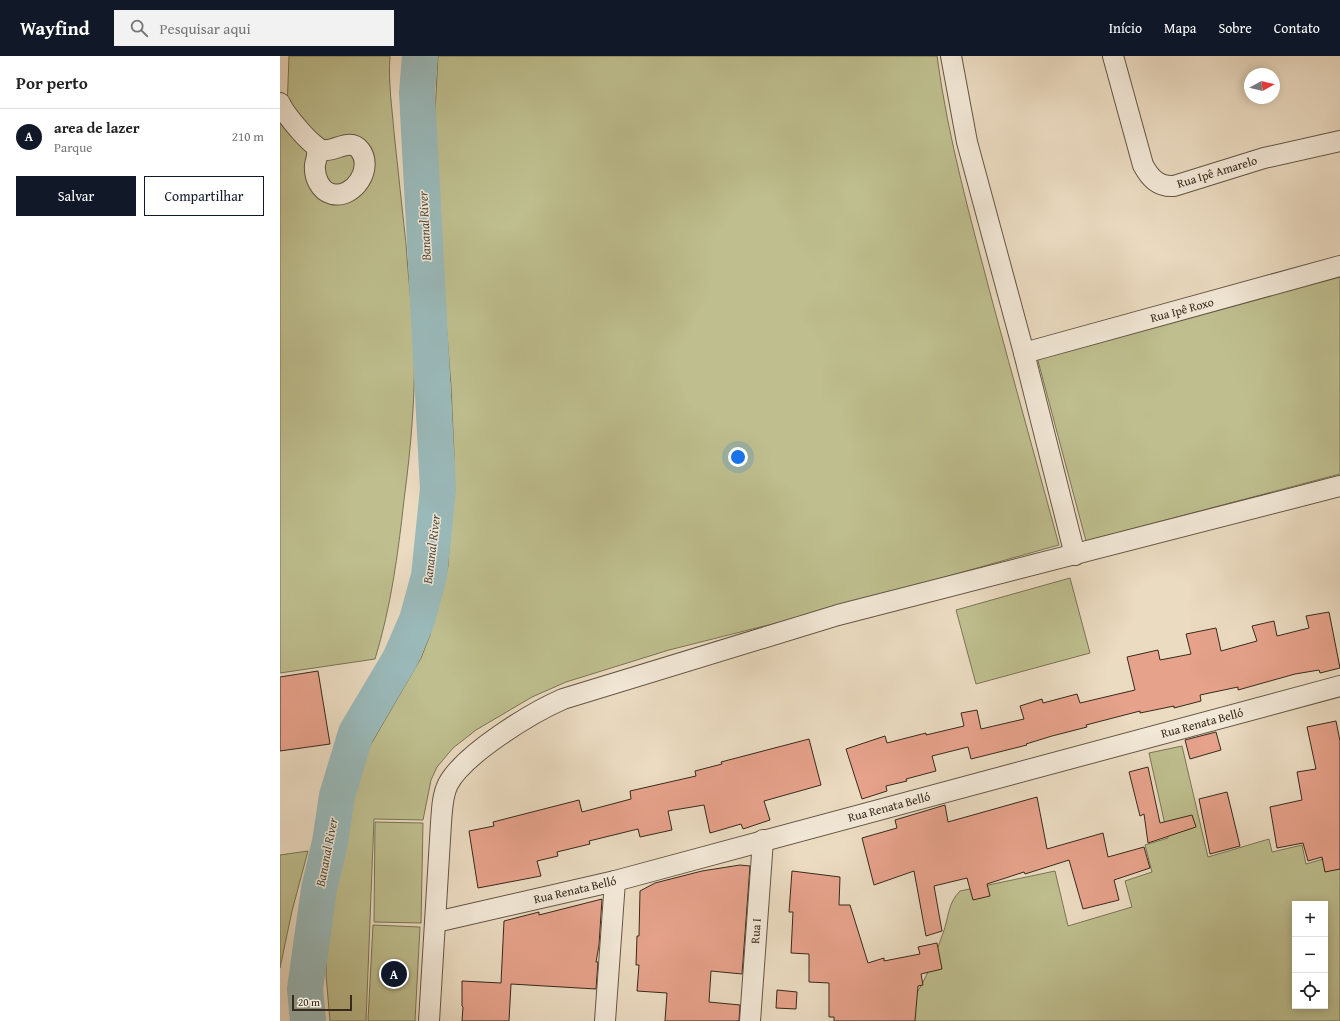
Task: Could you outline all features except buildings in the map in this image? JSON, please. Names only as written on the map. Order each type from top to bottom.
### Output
[{"type":"street","points":[[951,56],[967,142],[1024,353],[1075,555]]},
{"type":"street","name":"Rua Ipê Amarelo","points":[[1113,56],[1143,165],[1149,176],[1158,183],[1174,186],[1264,158],[1340,141]]},
{"type":"street","points":[[280,103],[296,127],[316,148]]},
{"type":"street","name":"Rua Ipê Roxo","points":[[1024,353],[1340,266]]},
{"type":"street","points":[[429,1021],[443,805],[448,785],[463,764],[482,748],[548,705],[563,699],[838,615],[1340,486]]},
{"type":"street","name":"Rua Renata Belló","points":[[436,922],[615,881],[1340,686]]},
{"type":"street","name":"Rua I","points":[[750,1021],[763,840]]},
{"type":"street","points":[[605,1021],[615,881]]},
{"type":"green space","points":[[289,56],[390,56],[390,94],[406,244],[414,339],[414,379],[409,460],[402,520],[390,600],[375,659],[280,673],[280,112],[287,110]]},
{"type":"green space","points":[[438,56],[937,56],[947,118],[968,210],[1059,545],[820,612],[669,650],[566,682],[532,697],[476,730],[453,748],[437,767],[431,780],[423,820],[374,819],[366,1021],[330,1021],[326,975],[327,935],[335,854],[345,811],[367,751],[421,658],[430,635],[448,566],[454,455],[451,386],[435,181],[435,113]]},
{"type":"green space","points":[[1340,272],[1340,474],[1086,541],[1037,357]]},
{"type":"green space","points":[[1070,578],[1090,653],[976,684],[956,610]]},
{"type":"green space","points":[[1182,746],[1208,857],[1269,839],[1272,852],[1302,845],[1306,864],[1340,854],[1340,1021],[898,1021],[926,976],[941,939],[950,906],[960,891],[1055,871],[1068,926],[1132,907],[1125,881],[1152,872],[1145,845],[1168,838],[1149,753]]},
{"type":"green space","points":[[375,822],[423,823],[421,923],[374,922]]},
{"type":"green space","points":[[308,851],[292,911],[280,968],[280,855]]},
{"type":"green space","points":[[373,925],[420,927],[415,1021],[368,1021]]},
{"type":"waterway","name":"Bananal River","points":[[308,1021],[305,989],[319,889],[330,842],[337,796],[356,733],[400,659],[417,620],[429,576],[438,489],[417,93],[420,56]]},
{"type":"place","name":"area de lazer","points":[[394,974]]}]
